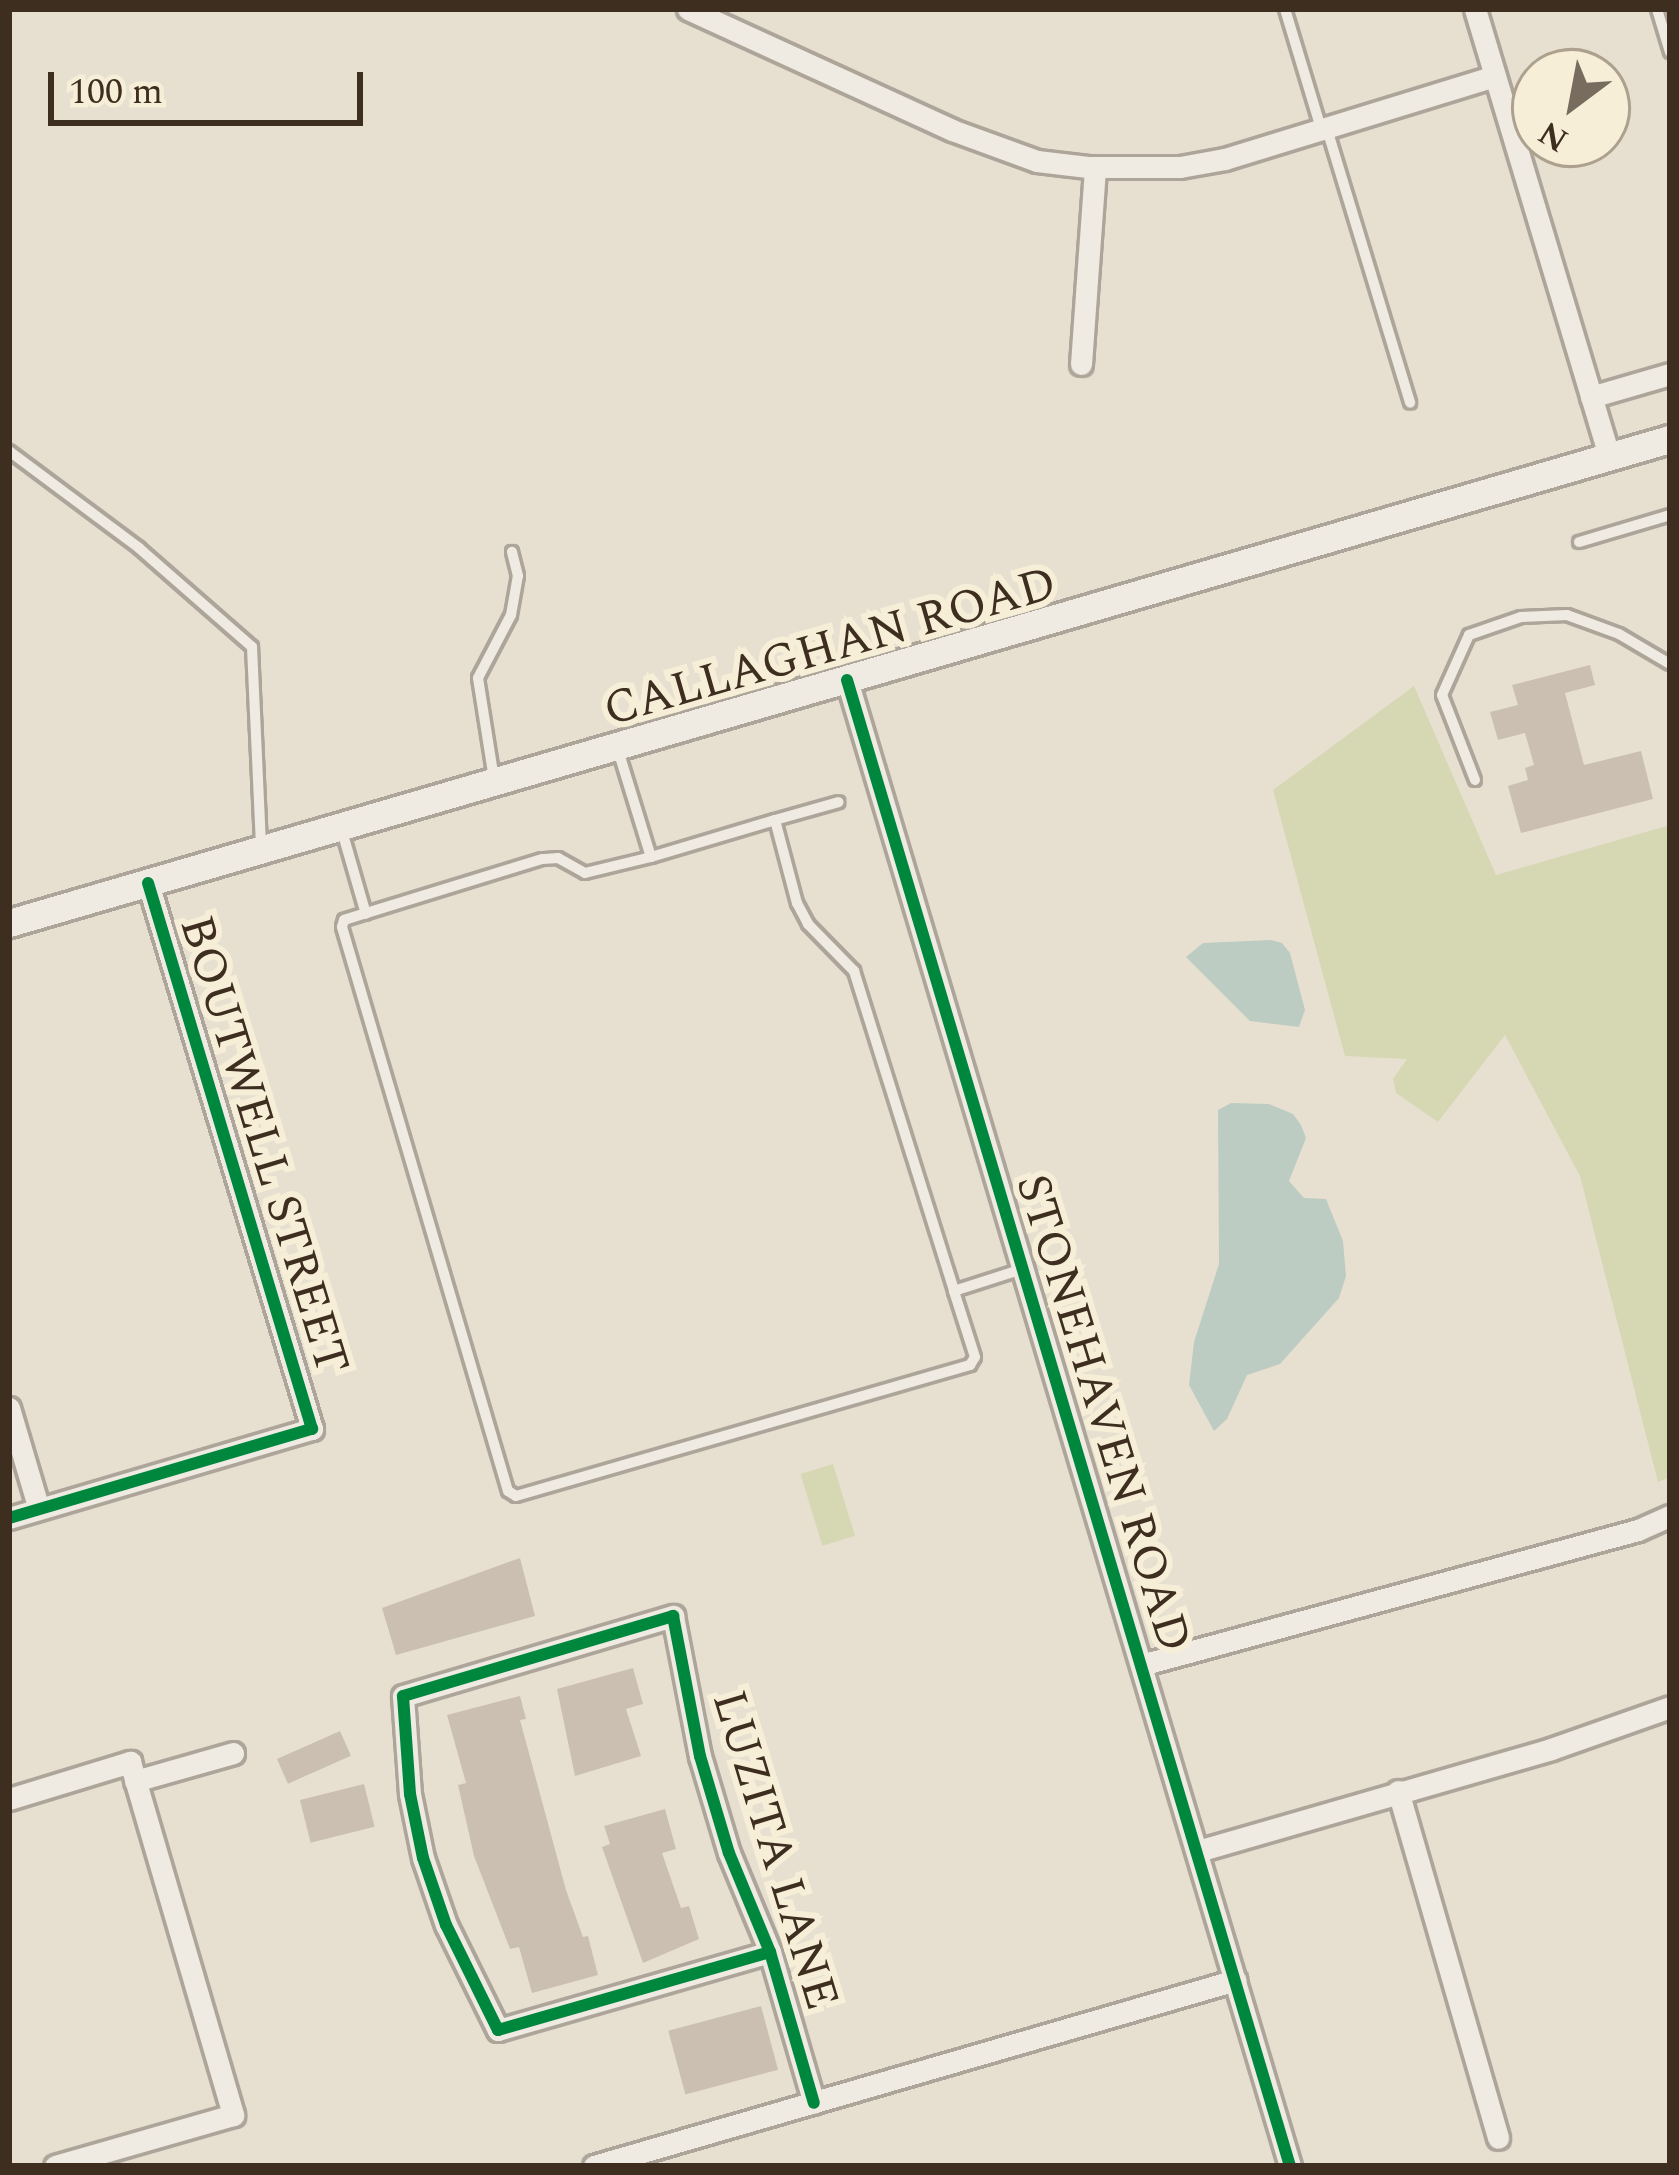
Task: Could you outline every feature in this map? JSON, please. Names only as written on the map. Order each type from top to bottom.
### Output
[{"type":"main road","name":"CALLAGHAN ROAD","points":[[9,923],[1670,439]]},
{"type":"street","points":[[1475,9],[1609,456]]},
{"type":"street","points":[[702,12],[952,130],[1037,161],[1095,167],[1202,163],[1495,76]]},
{"type":"street","points":[[1081,364],[1095,167]]},
{"type":"street","points":[[1592,397],[1670,374]]},
{"type":"street","name":"STONEHAVEN ROAD","points":[[847,680],[1290,2166]]},
{"type":"street","name":"BOUTWELL STREET","points":[[39,1509],[312,1429],[148,883]]},
{"type":"street","points":[[9,1408],[39,1509],[9,1518]]},
{"type":"street","points":[[1141,1665],[1638,1530],[1670,1516]]},
{"type":"street","name":"LUZITA LANE","points":[[770,1952],[497,2030],[446,1925],[423,1858],[410,1793],[403,1696],[673,1616],[700,1756],[729,1853],[770,1952],[814,2103]]},
{"type":"street","points":[[1198,1851],[1551,1749],[1670,1707]]},
{"type":"street","points":[[9,1799],[233,1753]]},
{"type":"street","points":[[56,2166],[233,2115],[133,1772]]},
{"type":"street","points":[[1398,1791],[1498,2138]]},
{"type":"street","points":[[594,2166],[1236,1980]]},
{"type":"lane","points":[[1285,9],[1410,403]]},
{"type":"lane","points":[[1657,9],[1670,52]]},
{"type":"lane","points":[[9,452],[139,548],[252,647],[261,850]]},
{"type":"lane","points":[[1579,542],[1670,515]]},
{"type":"lane","points":[[495,782],[478,678],[511,615],[518,576],[512,552]]},
{"type":"lane","points":[[1475,780],[1442,695],[1469,635],[1521,616],[1567,615],[1619,634],[1670,664]]},
{"type":"lane","points":[[617,747],[651,857]]},
{"type":"lane","points":[[775,820],[797,903],[808,924],[854,971],[975,1357],[970,1364],[516,1496],[508,1491],[342,927],[344,920],[542,859],[558,858],[585,873],[839,802]]},
{"type":"lane","points":[[340,827],[365,914]]},
{"type":"lane","points":[[954,1291],[1022,1269]]},
{"type":"green space","points":[[1414,686],[1496,875],[1670,825],[1670,1477],[1658,1482],[1580,1176],[1505,1035],[1438,1122],[1396,1093],[1393,1079],[1407,1059],[1345,1056],[1273,790]]},
{"type":"green space","points":[[833,1464],[855,1536],[822,1546],[800,1474]]},
{"type":"shaded area","points":[[1203,943],[1282,943],[1290,953],[1305,1010],[1299,1027],[1250,1021],[1186,957]]},
{"type":"shaded area","points":[[1231,1103],[1269,1104],[1293,1114],[1301,1125],[1306,1138],[1289,1181],[1304,1198],[1326,1199],[1343,1241],[1346,1276],[1339,1298],[1280,1364],[1247,1375],[1227,1419],[1214,1431],[1189,1385],[1194,1342],[1219,1264],[1218,1110]]},
{"type":"building","points":[[1590,665],[1595,685],[1565,693],[1584,765],[1641,751],[1653,799],[1521,833],[1508,786],[1528,780],[1525,768],[1534,765],[1525,733],[1498,740],[1490,712],[1518,705],[1512,685]]},
{"type":"building","points":[[520,1558],[535,1616],[396,1655],[382,1608]]},
{"type":"building","points":[[633,1668],[643,1704],[626,1709],[641,1756],[575,1776],[557,1689]]},
{"type":"building","points":[[520,1696],[526,1719],[520,1720],[566,1890],[583,1937],[588,1936],[598,1975],[532,1993],[519,1947],[510,1949],[474,1856],[458,1785],[466,1783],[447,1715]]},
{"type":"building","points":[[340,1731],[351,1756],[288,1784],[277,1759]]},
{"type":"building","points":[[364,1784],[375,1827],[311,1843],[300,1800]]},
{"type":"building","points":[[665,1809],[676,1849],[662,1853],[681,1908],[689,1906],[699,1939],[643,1963],[602,1847],[610,1844],[604,1826]]},
{"type":"building","points":[[761,2006],[778,2070],[685,2095],[668,2031]]},
{"type":"cycle path","points":[[847,680],[1290,2166]]},
{"type":"cycle path","points":[[9,1518],[312,1429],[148,883]]},
{"type":"cycle path","points":[[770,1952],[498,2030],[446,1925],[423,1858],[410,1794],[403,1696],[673,1616],[700,1756],[729,1853],[770,1952],[814,2103]]}]
